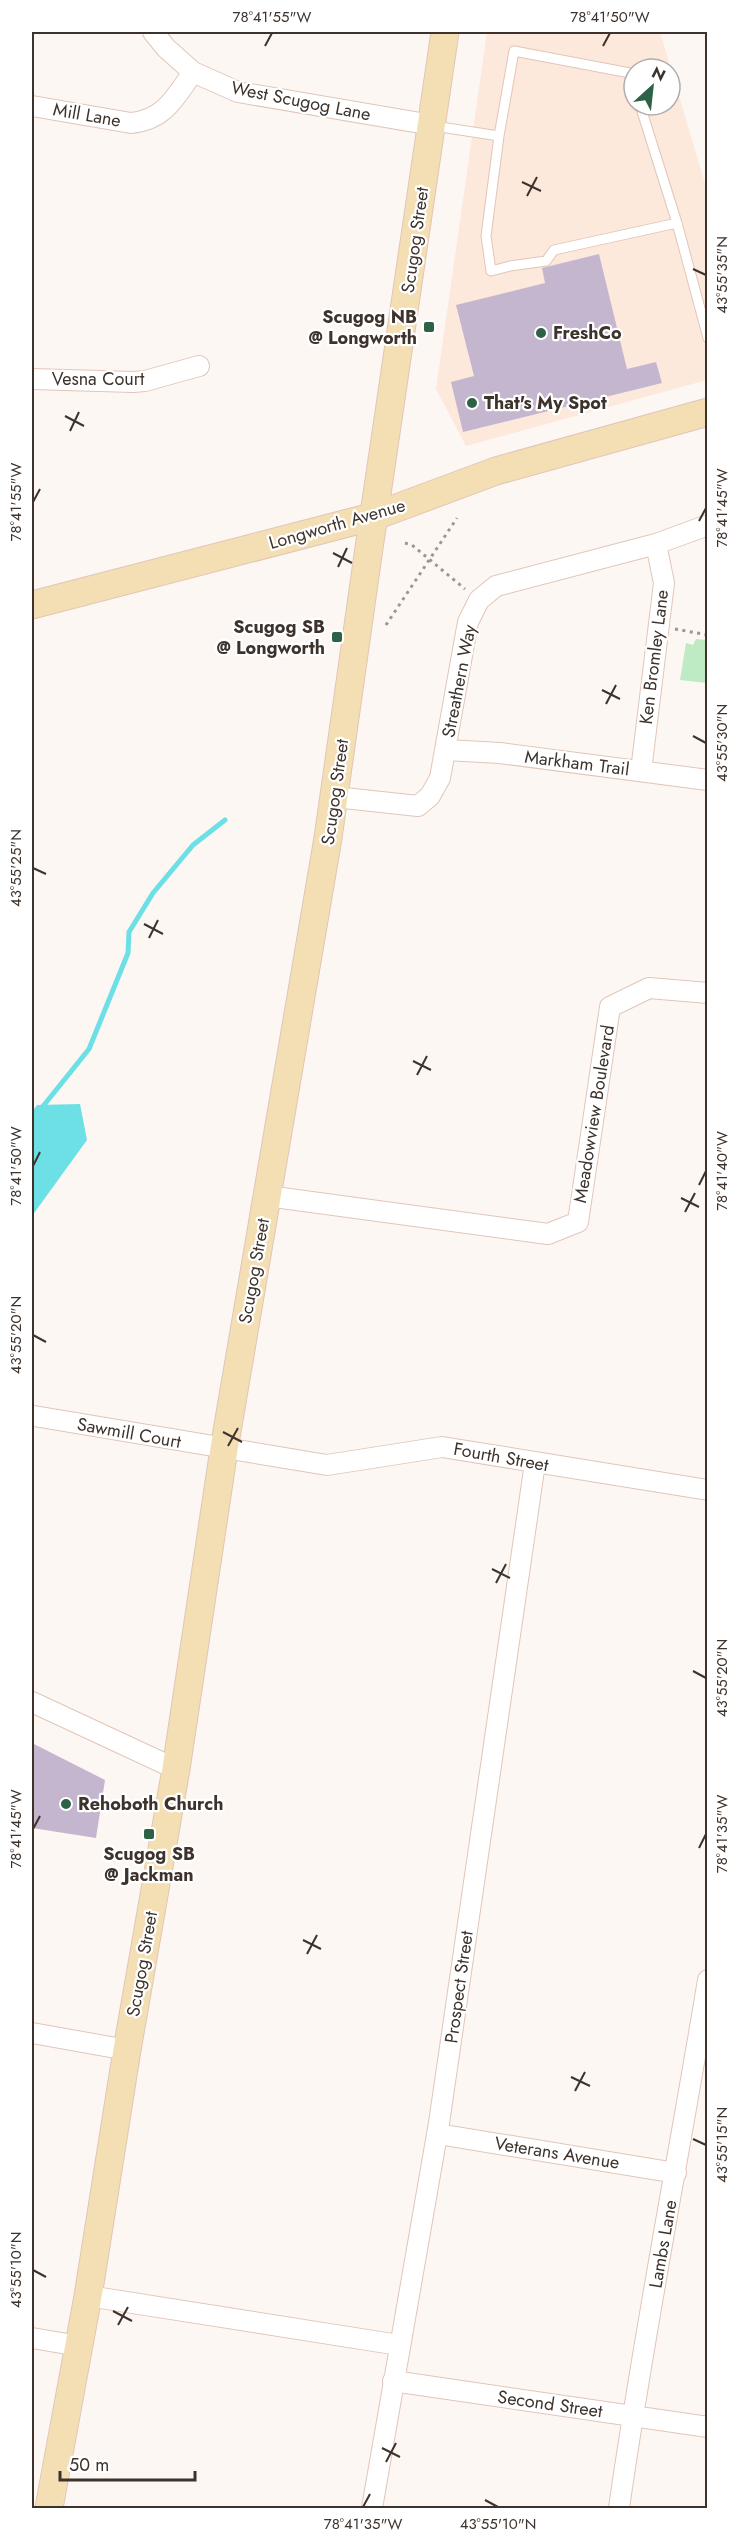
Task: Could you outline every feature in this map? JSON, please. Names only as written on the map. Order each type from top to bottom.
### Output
[{"type":"street","name":"West Scugog Lane","points":[[153,32],[166,48],[193,72],[238,92],[432,125]]},
{"type":"street","name":"Scugog Street","points":[[49,2508],[80,2346],[127,2050],[176,1769],[224,1449],[335,796],[368,555],[446,32]]},
{"type":"street","name":"Mill Lane","points":[[32,106],[131,123],[144,122],[165,109],[193,72]]},
{"type":"street","name":"Vesna Court","points":[[32,379],[145,381],[199,366]]},
{"type":"street","name":"Longworth Avenue","points":[[32,605],[375,516],[496,471],[708,412]]},
{"type":"street","name":"Streathern Way","points":[[335,796],[418,807],[430,796],[440,778],[468,622],[479,600],[496,586],[656,544],[708,525]]},
{"type":"street","name":"Ken Bromley Lane","points":[[641,771],[664,583],[656,544]]},
{"type":"street","name":"Markham Trail","points":[[446,750],[500,753],[708,780]]},
{"type":"street","name":"Meadowview Boulevard","points":[[267,1196],[548,1234],[578,1222],[610,1007],[649,988],[708,993]]},
{"type":"street","name":"Sawmill Court","points":[[34,1416],[224,1449]]},
{"type":"street","name":"Fourth Street","points":[[224,1449],[327,1465],[442,1447],[708,1490]]},
{"type":"street","name":"Prospect Street","points":[[372,2508],[438,2134],[535,1463]]},
{"type":"street","points":[[32,1702],[176,1769]]},
{"type":"street","name":"Lambs Lane","points":[[619,2508],[633,2414],[708,1980]]},
{"type":"street","points":[[32,2033],[127,2050]]},
{"type":"street","name":"Veterans Avenue","points":[[438,2134],[676,2173]]},
{"type":"street","points":[[88,2296],[399,2345]]},
{"type":"street","points":[[32,2338],[80,2346]]},
{"type":"street","name":"Second Street","points":[[393,2381],[633,2414],[708,2427]]},
{"type":"lane","points":[[622,71],[514,51],[499,136],[486,236],[491,271],[546,261],[554,250],[677,222]]},
{"type":"lane","points":[[644,117],[677,222],[708,338]]},
{"type":"lane","points":[[432,125],[499,136]]},
{"type":"path","points":[[386,625],[458,518]]},
{"type":"path","points":[[405,543],[479,600]]},
{"type":"path","points":[[659,626],[708,635]]},
{"type":"shaded area","points":[[487,32],[660,32],[667,57],[622,57],[622,117],[682,117],[682,106],[707,190],[707,380],[466,446],[436,389]]},
{"type":"green space","points":[[696,639],[707,640],[707,683],[680,680],[686,643],[693,645]]},
{"type":"water","points":[[80,1104],[87,1140],[32,1216],[32,1112],[37,1105]]},
{"type":"building","name":"FreshCo","points":[[599,254],[627,369],[656,362],[662,383],[463,432],[451,382],[474,376],[456,305],[545,283],[542,268]]},
{"type":"building","name":"Rehoboth Church","points":[[32,1743],[105,1780],[96,1838],[32,1828]]},
{"type":"waterway","points":[[32,1120],[89,1049],[128,953],[129,932],[153,893],[193,845],[225,820]]},
{"type":"place","name":"Scugog NB @ Longworth","points":[[429,327]]},
{"type":"place","name":"FreshCo","points":[[541,333]]},
{"type":"place","name":"That's My Spot","points":[[472,403]]},
{"type":"place","name":"Scugog SB @ Longworth","points":[[337,637]]},
{"type":"place","name":"Rehoboth Church","points":[[66,1804]]},
{"type":"place","name":"Scugog SB @ Jackman","points":[[149,1834]]}]
